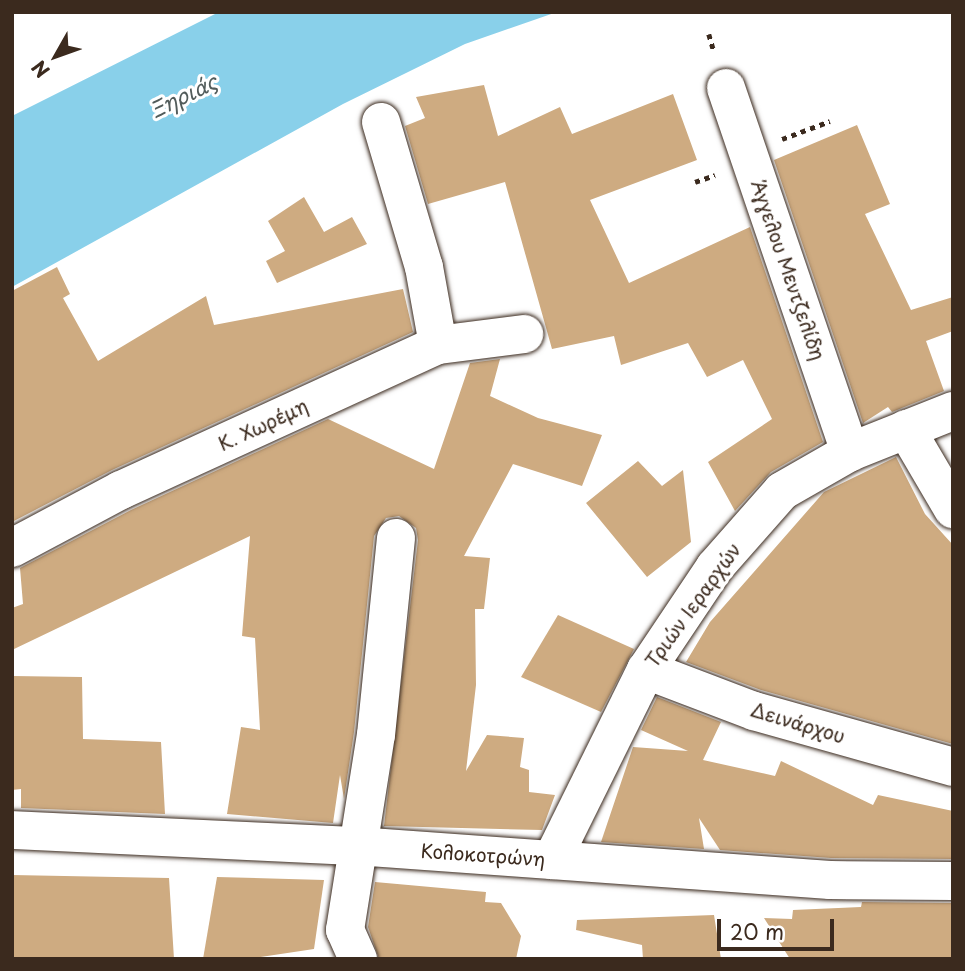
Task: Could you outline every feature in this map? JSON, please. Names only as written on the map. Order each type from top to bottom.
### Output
[{"type":"street","name":"Άγγελου Μεντζελίδη","points":[[726,88],[850,452]]},
{"type":"street","points":[[381,122],[424,267],[438,345]]},
{"type":"street","name":"Κ. Χωρέμη","points":[[12,548],[121,490],[438,345],[524,334]]},
{"type":"street","name":"Τριών Ιεραρχών","points":[[552,860],[646,670],[715,567],[782,491],[850,452],[953,411]]},
{"type":"street","points":[[906,429],[953,509]]},
{"type":"street","points":[[358,959],[345,930],[356,846],[376,735],[396,538]]},
{"type":"street","name":"Δεινάρχου","points":[[646,670],[754,711],[953,767]]},
{"type":"street","name":"Κολοκοτρώνη","points":[[12,830],[356,846],[830,880],[953,881]]},
{"type":"path","points":[[748,152],[830,121]]},
{"type":"water","name":"Ξηριάς","points":[[219,12],[557,12],[465,44],[343,104],[12,287],[12,116]]},
{"type":"building","points":[[484,85],[498,136],[560,107],[572,134],[673,94],[697,160],[590,200],[629,283],[750,227],[823,442],[771,472],[735,511],[708,462],[772,419],[743,360],[707,377],[688,343],[621,365],[614,336],[552,349],[505,182],[428,204],[405,126],[425,118],[416,97]]},
{"type":"building","points":[[857,125],[890,204],[865,214],[911,310],[953,297],[953,331],[926,341],[944,391],[892,412],[888,407],[863,423],[774,160]]},
{"type":"building","points":[[304,197],[324,232],[352,217],[367,244],[277,283],[266,261],[285,251],[268,221]]},
{"type":"building","points":[[57,267],[70,294],[63,298],[98,361],[206,296],[214,325],[403,289],[413,332],[112,470],[12,522],[12,291]]},
{"type":"building","points":[[500,359],[490,396],[538,418],[602,435],[582,486],[513,464],[464,556],[490,558],[484,609],[475,609],[476,685],[466,771],[487,735],[524,738],[520,767],[529,770],[529,792],[555,795],[542,830],[384,826],[418,540],[416,528],[399,516],[386,518],[374,536],[354,732],[344,799],[340,775],[333,823],[227,814],[241,727],[260,730],[255,638],[242,636],[250,536],[12,650],[12,608],[23,604],[20,568],[131,510],[328,419],[434,469],[470,363]]},
{"type":"building","points":[[896,457],[925,514],[953,545],[953,744],[761,690],[686,662],[710,622],[824,492]]},
{"type":"building","points":[[638,461],[662,486],[683,470],[691,542],[647,577],[586,503]]},
{"type":"building","points":[[558,615],[634,649],[601,712],[521,677]]},
{"type":"building","points":[[12,676],[82,677],[83,739],[161,742],[165,814],[21,808],[21,789],[12,790]]},
{"type":"building","points":[[657,697],[721,722],[703,760],[775,776],[781,761],[873,805],[878,795],[953,811],[953,859],[831,858],[720,850],[699,818],[704,849],[601,842],[633,747],[688,751],[641,730]]},
{"type":"building","points":[[12,875],[169,878],[174,959],[12,959]]},
{"type":"building","points":[[217,877],[324,880],[314,949],[248,959],[203,959]]},
{"type":"building","points":[[375,882],[486,892],[485,902],[501,903],[521,936],[516,959],[379,959],[368,927]]},
{"type":"building","points":[[862,902],[953,903],[953,959],[790,959],[764,918],[792,919],[793,910],[861,907]]},
{"type":"building","points":[[714,915],[721,959],[643,959],[642,945],[576,930],[577,920]]}]
